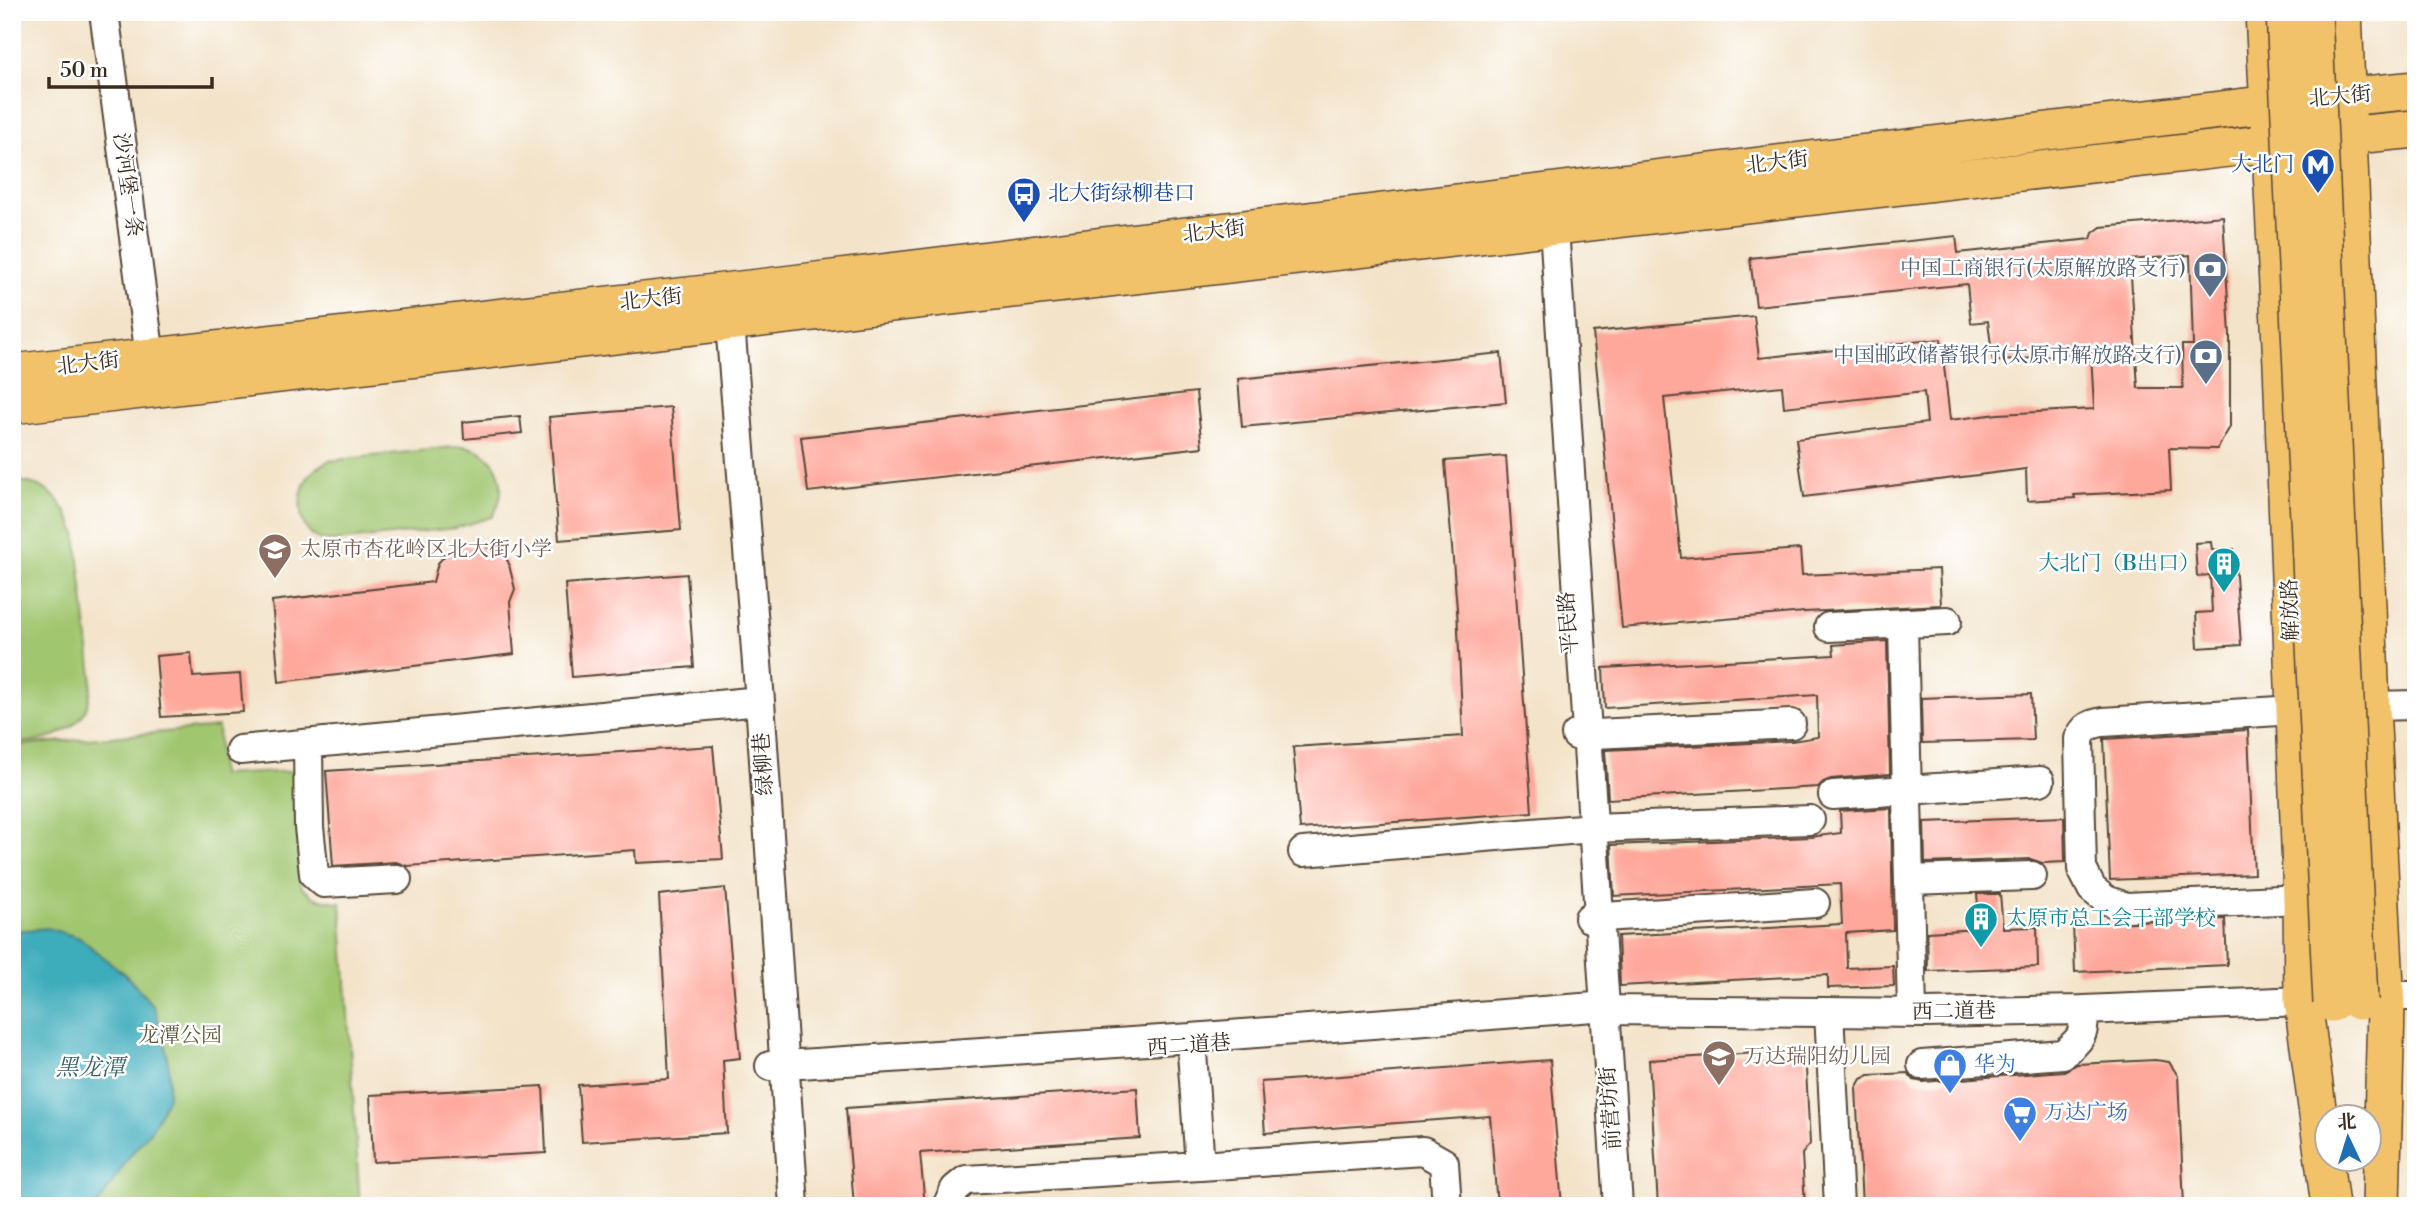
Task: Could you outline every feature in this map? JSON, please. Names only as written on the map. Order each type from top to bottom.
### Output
[{"type":"main road","name":"解放路","points":[[2264,12],[2272,143],[2302,899],[2371,1002]]},
{"type":"main road","name":"解放路","points":[[2285,12],[2371,1002]]},
{"type":"main road","name":"解放路","points":[[2313,12],[2371,1002]]},
{"type":"main road","name":"解放路","points":[[2330,1203],[2371,1002],[2371,706],[2343,12]]},
{"type":"main road","name":"北大街","points":[[12,373],[767,287],[2270,104],[2416,90]]},
{"type":"main road","points":[[12,405],[2272,143],[2416,129]]},
{"type":"main road","points":[[2335,1102],[2371,1002]]},
{"type":"main road","points":[[2371,1002],[2381,1206]]},
{"type":"main road","points":[[2330,1172],[2330,1203]]},
{"type":"street","name":"沙河堡一条","points":[[104,12],[150,357]]},
{"type":"street","name":"平民路","points":[[1548,228],[1595,917],[1598,1011]]},
{"type":"street","name":"绿柳巷","points":[[722,324],[778,1069],[794,1206]]},
{"type":"street","points":[[1829,626],[1947,621]]},
{"type":"street","points":[[1903,624],[1912,1013]]},
{"type":"street","points":[[240,750],[751,701]]},
{"type":"street","points":[[2371,706],[2416,705]]},
{"type":"street","points":[[2295,710],[2103,722],[2092,723],[2083,729],[2079,739],[2082,869],[2092,889],[2106,900],[2126,906],[2302,899]]},
{"type":"street","points":[[1582,735],[1791,724]]},
{"type":"street","points":[[308,744],[309,827],[314,874],[324,883],[397,879]]},
{"type":"street","points":[[1833,795],[2040,780]]},
{"type":"street","points":[[1303,852],[1588,829],[1810,820]]},
{"type":"street","points":[[1909,880],[2032,876]]},
{"type":"street","points":[[1595,917],[1815,903]]},
{"type":"street","name":"西二道巷","points":[[778,1069],[1191,1042],[1598,1011],[1912,1013],[2371,1002]]},
{"type":"street","points":[[1922,1065],[2063,1054],[2081,1038],[2085,1026],[2083,1010]]},
{"type":"street","name":"前营坊街","points":[[1598,1011],[1608,1206]]},
{"type":"street","name":"前营坊街","points":[[1598,1011],[1618,1206]]},
{"type":"street","points":[[1829,1012],[1839,1206]]},
{"type":"street","points":[[1191,1042],[1200,1166]]},
{"type":"street","name":"绿柳巷","points":[[778,1069],[779,1206]]},
{"type":"street","points":[[947,1206],[955,1189],[966,1180],[1423,1151],[1444,1163],[1447,1206]]},
{"type":"green space","points":[[463,446],[486,455],[499,472],[501,494],[492,517],[456,528],[336,541],[319,539],[311,535],[306,528],[301,510],[302,491],[312,473],[328,461]]},
{"type":"green space","points":[[12,481],[35,485],[53,495],[66,512],[76,533],[92,676],[86,709],[73,725],[54,736],[22,742],[12,741]]},
{"type":"green space","name":"龙潭公园","points":[[218,727],[220,775],[295,771],[301,887],[315,898],[341,903],[360,1206],[12,1206],[12,746]]},
{"type":"water","name":"黑龙潭","points":[[48,928],[80,938],[127,976],[154,1007],[164,1037],[169,1069],[168,1097],[152,1129],[129,1157],[97,1206],[12,1206],[12,931]]},
{"type":"building","points":[[2223,216],[2230,335],[2230,427],[2217,449],[2169,448],[2171,490],[2074,495],[2075,498],[2027,501],[2026,469],[1804,497],[1796,439],[1927,423],[1924,392],[1784,407],[1782,386],[1664,398],[1681,558],[1800,549],[1802,575],[1939,569],[1941,605],[1805,612],[1622,628],[1593,332],[1754,316],[1759,358],[1941,339],[1950,420],[1998,414],[2094,409],[2091,352],[1993,362],[1988,321],[1971,323],[1967,284],[1756,306],[1750,258],[1956,236],[1958,253],[2091,239],[2093,233],[2101,227]],"holes":[[[2190,255],[2193,345],[2182,345],[2183,388],[2138,388],[2130,260]]]},
{"type":"building","points":[[1501,353],[1506,402],[1242,427],[1238,379]]},
{"type":"building","points":[[1196,392],[1202,447],[808,492],[801,437]]},
{"type":"building","points":[[671,407],[681,530],[559,540],[549,417]]},
{"type":"building","points":[[520,416],[522,433],[464,439],[463,422]]},
{"type":"building","points":[[1506,456],[1532,812],[1300,829],[1293,747],[1463,736],[1457,609],[1445,461]]},
{"type":"building","name":"大北门（B出口）","points":[[2211,542],[2212,550],[2234,549],[2241,645],[2198,648],[2196,613],[2212,612],[2210,575],[2197,576],[2195,543]]},
{"type":"building","points":[[464,544],[481,544],[508,561],[515,589],[510,602],[514,654],[279,682],[272,601],[433,582],[438,563],[449,551]]},
{"type":"building","points":[[687,574],[694,667],[572,677],[565,584]]},
{"type":"building","points":[[1887,641],[1890,774],[1831,779],[1818,787],[1608,799],[1605,750],[1792,741],[1818,737],[1817,695],[1605,708],[1603,668],[1834,655],[1833,645]]},
{"type":"building","points":[[191,653],[193,677],[240,674],[243,712],[161,717],[156,656]]},
{"type":"building","points":[[2031,694],[2033,740],[1922,743],[1921,698]]},
{"type":"building","points":[[2248,730],[2254,874],[2110,880],[2104,739]]},
{"type":"building","points":[[713,746],[723,859],[636,863],[635,850],[407,866],[396,862],[333,866],[326,771]]},
{"type":"building","points":[[1891,808],[1893,930],[1846,933],[1847,968],[1893,966],[1894,986],[1828,988],[1828,975],[1620,986],[1618,936],[1842,924],[1840,884],[1614,896],[1611,845],[1811,837],[1841,833],[1840,811]]},
{"type":"building","points":[[2064,817],[2065,862],[2042,863],[2031,859],[1925,863],[1924,822]]},
{"type":"building","points":[[725,888],[740,1058],[723,1060],[727,1133],[582,1142],[578,1085],[669,1079],[659,895]]},
{"type":"building","name":"太原市总工会干部学校","points":[[1977,894],[2000,894],[2003,928],[2037,927],[2038,967],[1928,971],[1927,932],[1980,929]]},
{"type":"building","points":[[2225,919],[2227,965],[2075,972],[2073,924]]},
{"type":"building","name":"万达瑞阳幼儿园","points":[[1805,1050],[1810,1144],[1802,1154],[1805,1206],[1658,1206],[1649,1060]]},
{"type":"building","points":[[1550,1060],[1562,1206],[1497,1206],[1490,1116],[1265,1133],[1261,1082]]},
{"type":"building","name":"万达广场","points":[[2155,1060],[2169,1062],[2178,1076],[2184,1206],[1862,1206],[1856,1088],[1861,1079],[1869,1075],[1908,1073],[1914,1080],[1923,1082],[2064,1071],[2077,1064]]},
{"type":"building","points":[[543,1086],[546,1153],[373,1162],[370,1095]]},
{"type":"building","points":[[1137,1088],[1140,1138],[920,1153],[925,1206],[854,1206],[846,1108]]},
{"type":"place","name":"大北门","points":[[2318,195]]},
{"type":"place","name":"北大街绿柳巷口","points":[[1024,224]]},
{"type":"place","name":"中国工商银行(太原解放路支行)","points":[[2210,299]]},
{"type":"place","name":"中国邮政储蓄银行(太原市解放路支行)","points":[[2206,386]]},
{"type":"place","name":"太原市杏花岭区北大街小学","points":[[275,580]]},
{"type":"place","name":"大北门（B出口）","points":[[2224,594]]},
{"type":"place","name":"太原市总工会干部学校","points":[[1981,949]]},
{"type":"place","name":"万达瑞阳幼儿园","points":[[1719,1087]]},
{"type":"place","name":"华为","points":[[1950,1095]]},
{"type":"place","name":"万达广场","points":[[2020,1143]]}]
